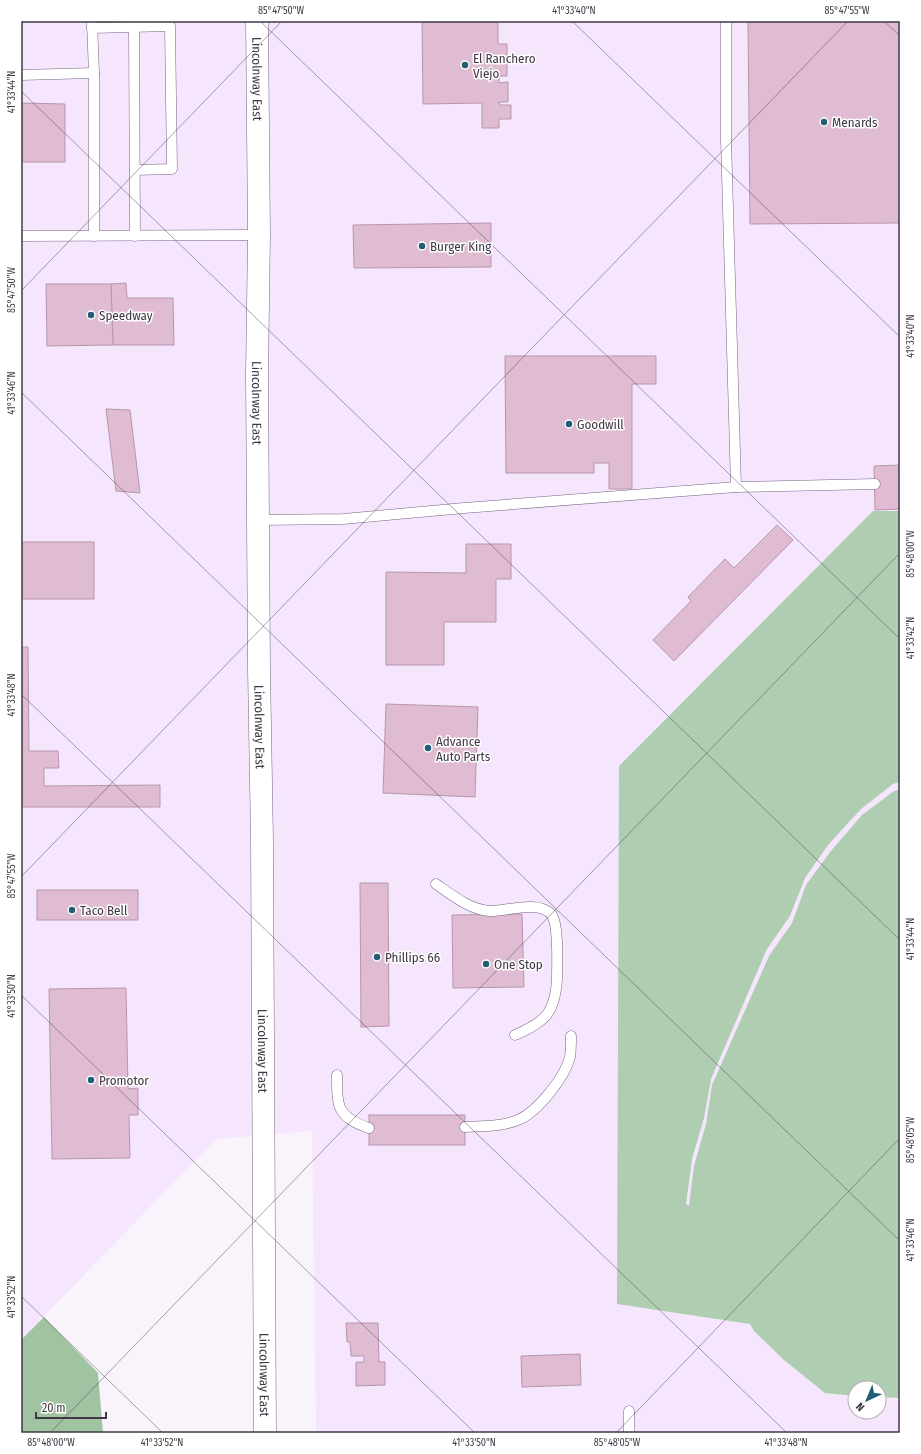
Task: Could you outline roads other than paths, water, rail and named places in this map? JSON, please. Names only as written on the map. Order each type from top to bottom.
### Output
[{"type":"highway","name":"Lincolnway East","points":[[257,21],[259,236],[257,374],[262,840],[265,1433]]},
{"type":"lane","points":[[726,21],[726,139],[736,488]]},
{"type":"lane","points":[[94,236],[94,73],[92,24],[170,26],[172,169],[135,170]]},
{"type":"lane","points":[[134,26],[135,236]]},
{"type":"lane","points":[[21,75],[94,73]]},
{"type":"lane","points":[[21,236],[259,236]]},
{"type":"lane","points":[[258,520],[344,520],[464,508],[736,488],[875,484]]},
{"type":"lane","points":[[436,884],[471,907],[489,911],[532,907],[542,909],[551,914],[556,926],[556,996],[552,1008],[544,1018],[529,1029],[515,1035]]},
{"type":"lane","points":[[465,1127],[498,1125],[520,1119],[534,1110],[553,1088],[570,1058],[571,1036]]},
{"type":"lane","points":[[336,1075],[339,1104],[343,1114],[352,1122],[369,1128]]},
{"type":"lane","points":[[629,1433],[630,1411]]},
{"type":"place","name":"El Ranchero Viejo","points":[[465,65]]},
{"type":"place","name":"Menards","points":[[824,122]]},
{"type":"place","name":"Burger King","points":[[422,246]]},
{"type":"place","name":"Speedway","points":[[91,315]]},
{"type":"place","name":"Goodwill","points":[[569,424]]},
{"type":"place","name":"Advance Auto Parts","points":[[428,748]]},
{"type":"place","name":"Taco Bell","points":[[72,910]]},
{"type":"place","name":"Phillips 66","points":[[377,957]]},
{"type":"place","name":"One Stop","points":[[486,964]]},
{"type":"place","name":"Promotor","points":[[91,1080]]}]
